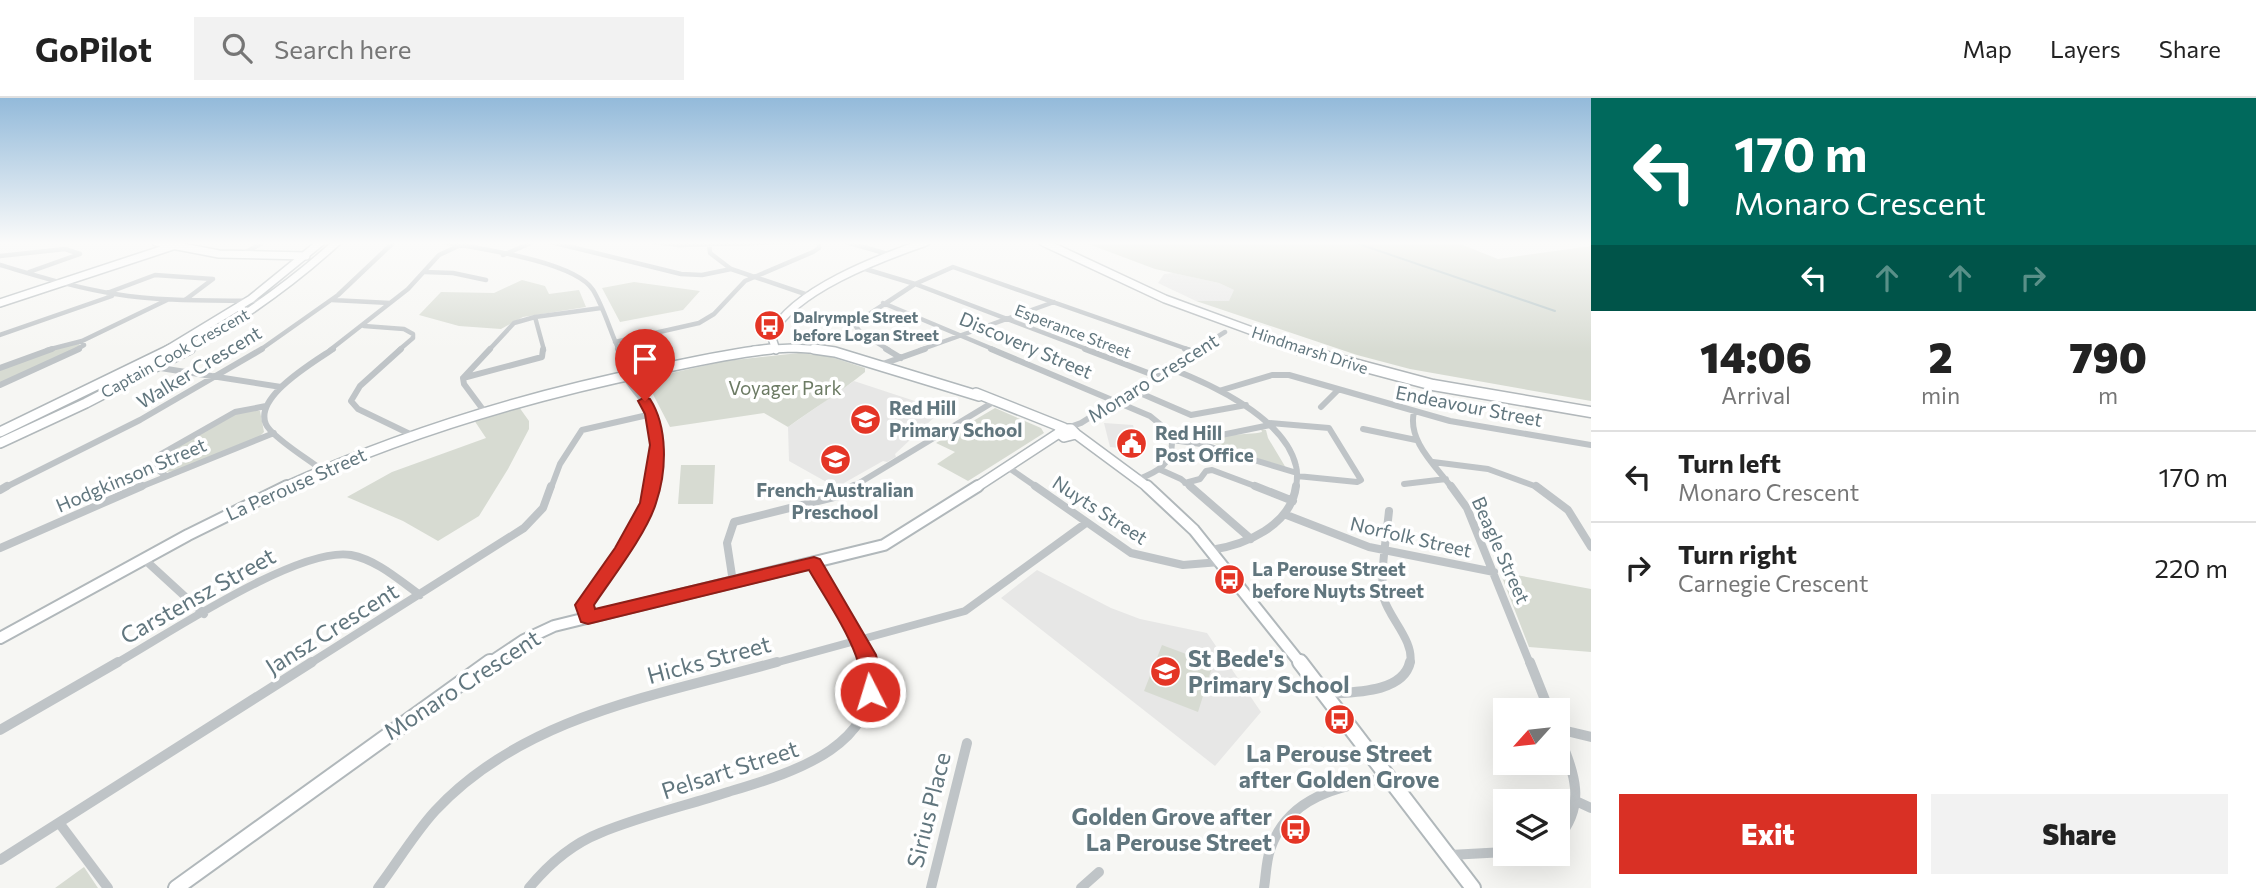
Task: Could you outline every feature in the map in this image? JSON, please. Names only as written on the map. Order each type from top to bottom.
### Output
[{"type":"main road","name":"Hindmarsh Drive","points":[[1127,279],[1196,309],[1346,363],[1469,393],[1591,410]]},
{"type":"main road","name":"Hindmarsh Drive","points":[[1135,279],[1174,296],[1340,357],[1462,388],[1591,410]]},
{"type":"street","points":[[49,279],[115,295],[168,300],[265,301]]},
{"type":"street","points":[[0,303],[74,279]]},
{"type":"street","points":[[107,293],[145,279]]},
{"type":"street","points":[[184,300],[211,279]]},
{"type":"street","name":"Captain Cook Crescent","points":[[0,432],[137,365],[247,300],[276,279]]},
{"type":"street","name":"Captain Cook Crescent","points":[[0,443],[154,367],[265,301],[294,279]]},
{"type":"street","name":"Walker Crescent","points":[[0,490],[116,433],[217,377],[332,300],[357,279]]},
{"type":"street","points":[[322,470],[274,433],[264,419],[266,406],[281,387],[364,326],[417,279]]},
{"type":"street","points":[[481,279],[486,280]]},
{"type":"street","points":[[583,279],[592,288],[622,360],[652,414],[658,445],[648,503],[622,550],[585,605],[588,618]]},
{"type":"street","points":[[615,342],[699,323],[714,314],[734,290],[753,279]]},
{"type":"street","points":[[761,279],[811,296]]},
{"type":"street","points":[[776,350],[771,335],[774,327],[811,296],[841,279]]},
{"type":"street","name":"Esperance Street","points":[[891,279],[915,284],[1156,376]]},
{"type":"street","points":[[901,358],[854,328],[856,322],[883,303],[926,279]]},
{"type":"street","points":[[990,279],[1194,352]]},
{"type":"street","points":[[0,335],[115,295]]},
{"type":"street","points":[[0,368],[61,345],[82,341],[168,300]]},
{"type":"street","points":[[332,300],[391,303]]},
{"type":"street","points":[[880,365],[1054,302]]},
{"type":"street","name":"Discovery Street","points":[[883,303],[1117,400],[1153,418],[1171,440]]},
{"type":"street","points":[[463,378],[511,325],[535,317],[600,308]]},
{"type":"street","points":[[463,378],[542,357],[544,351],[535,317]]},
{"type":"street","points":[[364,326],[404,329],[413,334],[413,338],[360,386],[351,401],[358,410],[412,435]]},
{"type":"street","name":"Monaro Crescent","points":[[176,888],[498,656],[554,626],[894,542],[1225,332]]},
{"type":"street","points":[[0,386],[79,349],[84,345],[82,341]]},
{"type":"street","name":"La Perouse Street","points":[[0,638],[214,521],[322,470],[412,435],[484,411],[629,374],[776,350],[821,349],[995,401],[1068,431],[1139,479],[1186,521],[1221,562],[1473,888]]},
{"type":"street","points":[[137,365],[281,387]]},
{"type":"street","points":[[1169,368],[1222,390],[1269,424],[1288,449],[1297,474],[1293,501],[1284,514],[1251,539],[1211,550]]},
{"type":"street","name":"Endeavour Street","points":[[1222,390],[1272,374],[1283,374],[1413,412],[1591,445]]},
{"type":"street","points":[[463,378],[464,384],[484,411]]},
{"type":"street","points":[[1133,390],[1194,415],[1246,405]]},
{"type":"street","points":[[1321,407],[1338,390]]},
{"type":"street","points":[[733,582],[728,562],[729,527],[741,518],[838,496],[995,401]]},
{"type":"street","points":[[166,476],[153,466],[161,454],[234,412],[266,406]]},
{"type":"street","points":[[1413,412],[1411,428],[1416,440]]},
{"type":"street","points":[[37,414],[53,418]]},
{"type":"street","name":"Jansz Crescent","points":[[0,860],[506,541],[543,508],[560,464],[582,430],[652,414]]},
{"type":"street","points":[[1269,424],[1329,428],[1361,480],[1357,482],[1297,474],[1201,444],[1171,440],[1200,440],[1269,424]]},
{"type":"street","points":[[1363,429],[1416,440]]},
{"type":"street","name":"Hodgkinson Street","points":[[0,548],[166,476],[274,433]]},
{"type":"street","points":[[1139,479],[1161,470],[1172,454],[1171,440]]},
{"type":"street","name":"Beagle Street","points":[[1416,440],[1467,508],[1544,698]]},
{"type":"street","points":[[1433,463],[1485,469],[1538,489],[1567,509],[1591,547]]},
{"type":"street","name":"Nuyts Street","points":[[1009,468],[1118,546],[1146,558],[1183,565],[1221,562]]},
{"type":"street","points":[[1161,470],[1185,483],[1251,539]]},
{"type":"street","points":[[1185,483],[1197,481],[1206,471],[1212,470],[1293,501]]},
{"type":"street","points":[[1404,484],[1446,479]]},
{"type":"street","points":[[1325,694],[1386,685],[1399,680],[1409,669],[1412,660],[1409,649],[1384,600],[1389,511]]},
{"type":"street","name":"Norfolk Street","points":[[1284,514],[1348,540],[1386,551],[1494,572]]},
{"type":"street","name":"Hicks Street","points":[[378,888],[435,811],[483,769],[526,741],[600,711],[965,611],[1086,523]]},
{"type":"street","name":"Carstensz Street","points":[[0,730],[307,559],[352,555],[377,564],[420,595]]},
{"type":"street","points":[[144,559],[204,614]]},
{"type":"street","name":"Pelsart Street","points":[[529,888],[544,869],[570,849],[599,833],[794,771],[828,753],[847,737],[861,717],[870,692],[870,672],[860,641],[814,563]]},
{"type":"street","points":[[1570,733],[1591,737]]},
{"type":"street","name":"Sirius Place","points":[[931,888],[967,743]]},
{"type":"street","points":[[1570,766],[1578,802],[1570,821]]},
{"type":"street","points":[[1264,888],[1274,841],[1294,810],[1328,790],[1390,778]]},
{"type":"street","points":[[1578,802],[1591,808]]},
{"type":"street","points":[[60,824],[108,888]]},
{"type":"street","points":[[1449,855],[1493,853]]},
{"type":"street","points":[[1081,888],[1099,872]]},
{"type":"shaded area","points":[[1161,279],[1200,279],[1234,290],[1234,296],[1229,301],[1196,301],[1158,283]]},
{"type":"shaded area","name":"Red Hill Primary School","points":[[854,381],[942,410],[895,454],[896,457],[887,462],[883,461],[844,483],[845,486],[839,489],[789,461],[788,427]]},
{"type":"shaded area","points":[[1104,423],[1133,425],[1140,450],[1110,447]]},
{"type":"shaded area","name":"St Bede's Primary School","points":[[1037,570],[1111,608],[1140,619],[1207,633],[1261,712],[1215,766],[1001,598]]},
{"type":"green space","points":[[1200,279],[1591,279],[1591,401],[1410,369],[1357,355],[1196,301],[1229,301],[1234,290]]},
{"type":"green space","points":[[522,280],[545,286],[549,294],[579,290],[586,307],[523,317],[501,329],[459,326],[419,315],[441,292],[494,293]]},
{"type":"green space","points":[[634,282],[700,291],[683,310],[620,322],[602,288]]},
{"type":"green space","points":[[79,343],[80,346],[0,384],[0,369],[66,344]]},
{"type":"green space","name":"Voyager Park","points":[[799,353],[828,356],[865,368],[865,372],[788,427],[764,413],[670,427],[645,379],[725,361]]},
{"type":"green space","points":[[519,407],[529,421],[529,429],[508,469],[479,516],[438,541],[403,521],[347,497],[392,472],[486,438],[474,420]]},
{"type":"green space","points":[[995,408],[1041,428],[1044,433],[968,481],[937,464],[955,452],[936,443]]},
{"type":"green space","points":[[254,409],[260,411],[264,432],[259,437],[175,471],[165,472],[157,465],[163,455],[234,414]]},
{"type":"green space","points":[[1261,429],[1266,430],[1286,468],[1209,442],[1227,435],[1262,432]]},
{"type":"green space","points":[[681,465],[715,465],[713,504],[678,504]]},
{"type":"green space","points":[[1500,572],[1591,589],[1591,652],[1529,647]]},
{"type":"green space","points":[[1162,645],[1213,664],[1198,712],[1144,691]]},
{"type":"green space","points":[[84,867],[98,888],[55,888]]},
{"type":"waterway","points":[[1461,279],[1555,311]]},
{"type":"place","name":"Dalrymple Street before Logan Street","points":[[770,326]]},
{"type":"place","name":"Red Hill Primary School","points":[[866,419]]},
{"type":"place","name":"Red Hill Post Office","points":[[1132,444]]},
{"type":"place","name":"French-Australian Preschool","points":[[835,459]]},
{"type":"place","name":"La Perouse Street before Nuyts Street","points":[[1229,580]]},
{"type":"place","name":"St Bede's Primary School","points":[[1165,672]]},
{"type":"place","name":"La Perouse Street after Golden Grove","points":[[1339,720]]},
{"type":"place","name":"Golden Grove after La Perouse Street","points":[[1295,830]]},
{"type":"route","points":[[645,401],[652,414],[658,445],[648,503],[622,550],[585,605],[588,618],[814,563],[860,641],[870,672],[870,692]]}]
